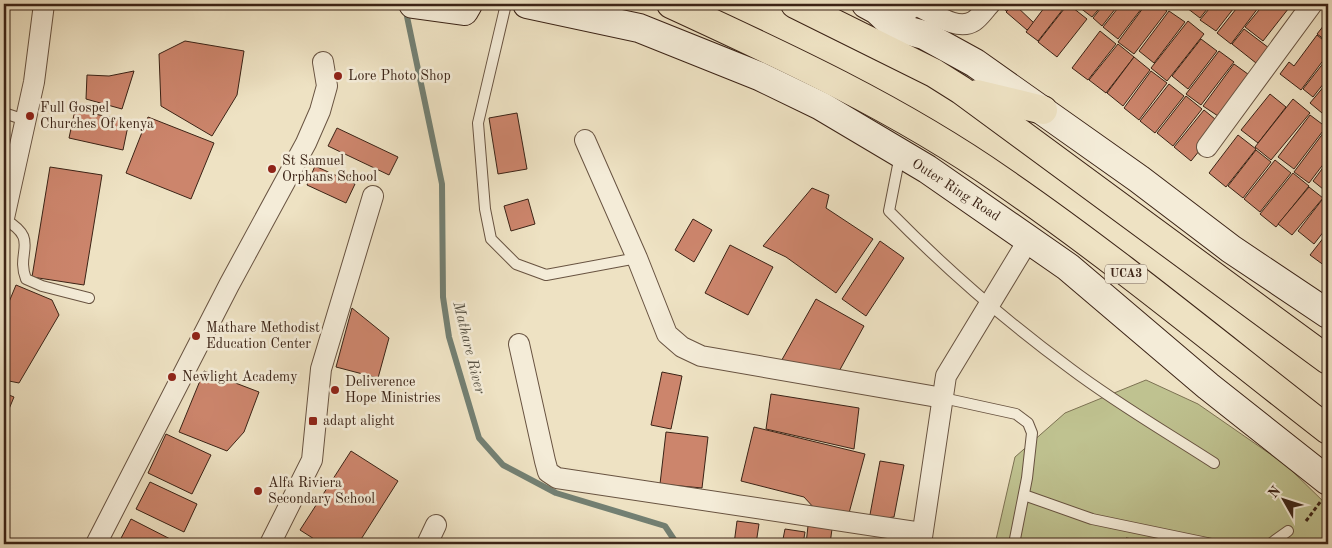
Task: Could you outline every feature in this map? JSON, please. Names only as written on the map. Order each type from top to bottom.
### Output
[{"type":"main road","points":[[412,4],[466,8]]},
{"type":"main road","name":"Outer Ring Road","points":[[527,4],[639,28],[759,76],[820,106],[928,170],[1068,267],[1208,386],[1325,490]]},
{"type":"main road","name":"UCA3","points":[[671,4],[781,54],[917,127],[1001,180],[1068,229],[1328,430]]},
{"type":"main road","points":[[795,4],[934,73],[961,90],[1328,360]]},
{"type":"main road","points":[[866,4],[877,10],[895,27],[924,35],[975,63],[1043,110],[1231,249],[1328,314]]},
{"type":"main road","points":[[961,90],[1043,110]]},
{"type":"street","points":[[4,218],[34,82],[44,4]]},
{"type":"street","points":[[895,27],[905,13],[916,5],[954,24],[966,24],[974,21],[990,4]]},
{"type":"street","points":[[1206,147],[1312,4]]},
{"type":"street","points":[[96,544],[229,285],[306,144],[320,112],[327,86],[324,62]]},
{"type":"street","points":[[585,140],[637,258],[667,334],[682,347],[701,356],[943,398]]},
{"type":"street","points":[[270,544],[312,460],[321,369],[373,196]]},
{"type":"street","points":[[519,344],[548,472],[556,478],[922,539],[946,376],[1029,239]]},
{"type":"street","points":[[427,544],[436,525]]},
{"type":"lane","points":[[506,4],[478,123],[485,210],[492,239],[516,264],[546,275],[637,258]]},
{"type":"lane","points":[[4,113],[25,120]]},
{"type":"lane","points":[[900,154],[890,212],[912,235],[989,303],[1071,370],[1214,464]]},
{"type":"lane","points":[[4,218],[16,226],[24,235],[26,247],[22,269],[26,279],[42,286],[89,298]]},
{"type":"lane","points":[[943,398],[1016,414],[1028,423],[1032,433],[1024,496],[1014,544]]},
{"type":"lane","points":[[1024,496],[1092,519],[1212,544]]},
{"type":"lane","points":[[1270,544],[1288,532]]},
{"type":"path","points":[[1306,521],[1325,490]]},
{"type":"green space","points":[[1146,380],[1198,404],[1286,465],[1328,506],[1328,544],[995,544],[1015,457],[1065,413]]},
{"type":"building","points":[[1004,4],[1020,4],[1012,15],[1001,7]]},
{"type":"building","points":[[1014,4],[1034,23],[1027,30],[1006,12]]},
{"type":"building","points":[[1047,4],[1067,4],[1038,41],[1026,32]]},
{"type":"building","points":[[1068,4],[1087,19],[1057,57],[1038,42]]},
{"type":"building","points":[[1075,4],[1103,4],[1092,17]]},
{"type":"building","points":[[1104,4],[1119,4],[1102,26],[1093,18]]},
{"type":"building","points":[[1121,4],[1145,4],[1118,39],[1103,27]]},
{"type":"building","points":[[1146,4],[1158,4],[1167,11],[1134,54],[1118,42]]},
{"type":"building","points":[[1190,4],[1211,4],[1200,18],[1187,8]]},
{"type":"building","points":[[1213,4],[1237,4],[1216,31],[1200,20]]},
{"type":"building","points":[[1240,4],[1261,4],[1231,44],[1217,33]]},
{"type":"building","points":[[1264,4],[1292,4],[1263,41],[1245,27]]},
{"type":"building","points":[[1169,11],[1185,22],[1154,63],[1139,51]]},
{"type":"building","points":[[1328,20],[1328,42],[1317,34]]},
{"type":"building","points":[[1188,21],[1204,34],[1167,81],[1151,68]]},
{"type":"building","points":[[1244,29],[1269,48],[1256,63],[1232,44]]},
{"type":"building","points":[[1100,31],[1116,44],[1088,80],[1072,68]]},
{"type":"building","points":[[1317,35],[1328,44],[1328,54],[1301,90],[1280,74],[1289,62],[1294,66]]},
{"type":"building","points":[[1201,39],[1217,51],[1188,89],[1172,76]]},
{"type":"building","points":[[185,41],[244,51],[237,95],[212,136],[161,106],[159,54]]},
{"type":"building","points":[[1118,44],[1134,57],[1106,93],[1089,80]]},
{"type":"building","points":[[1219,51],[1234,62],[1201,105],[1186,94]]},
{"type":"building","points":[[1134,57],[1150,70],[1123,106],[1107,93]]},
{"type":"building","points":[[1328,57],[1328,78],[1313,97],[1303,89]]},
{"type":"building","points":[[1234,64],[1252,77],[1221,118],[1203,106]]},
{"type":"building","points":[[134,71],[122,109],[86,99],[87,75],[109,76]]},
{"type":"building","points":[[1151,71],[1167,83],[1139,120],[1124,108]]},
{"type":"building","points":[[1169,84],[1184,96],[1155,133],[1140,121]]},
{"type":"building","points":[[1325,85],[1328,88],[1328,118],[1310,103]]},
{"type":"building","points":[[1270,94],[1286,107],[1258,143],[1241,130]]},
{"type":"building","points":[[1186,96],[1202,109],[1173,146],[1157,133]]},
{"type":"building","points":[[1293,99],[1310,113],[1271,160],[1255,147]]},
{"type":"building","points":[[75,110],[129,121],[123,150],[69,138]]},
{"type":"building","points":[[1204,110],[1221,124],[1191,161],[1174,147]]},
{"type":"building","points":[[517,113],[527,169],[498,174],[489,118]]},
{"type":"building","points":[[1310,115],[1326,127],[1294,169],[1278,157]]},
{"type":"building","points":[[148,117],[214,143],[191,199],[126,173]]},
{"type":"building","points":[[337,128],[398,157],[389,175],[328,146]]},
{"type":"building","points":[[1327,128],[1328,158],[1309,183],[1294,172]]},
{"type":"building","points":[[1238,135],[1256,149],[1226,187],[1209,173]]},
{"type":"building","points":[[1256,150],[1271,162],[1243,198],[1228,186]]},
{"type":"building","points":[[1275,160],[1291,173],[1260,212],[1244,199]]},
{"type":"building","points":[[1328,161],[1328,193],[1313,181]]},
{"type":"building","points":[[315,166],[355,184],[346,203],[307,185]]},
{"type":"building","points":[[50,167],[102,175],[84,285],[32,277]]},
{"type":"building","points":[[1293,173],[1309,186],[1276,227],[1260,214]]},
{"type":"building","points":[[1309,187],[1323,198],[1292,235],[1278,224]]},
{"type":"building","points":[[812,188],[829,195],[826,208],[873,239],[836,293],[786,257],[763,246]]},
{"type":"building","points":[[1325,196],[1328,199],[1328,226],[1314,244],[1298,231]]},
{"type":"building","points":[[528,199],[535,224],[511,231],[504,206]]},
{"type":"building","points":[[693,219],[712,230],[694,262],[675,250]]},
{"type":"building","points":[[1328,232],[1328,262],[1325,266],[1310,255]]},
{"type":"building","points":[[880,241],[904,258],[866,316],[842,299]]},
{"type":"building","points":[[730,245],[773,267],[748,315],[705,293]]},
{"type":"building","points":[[16,285],[52,300],[59,315],[19,383],[4,380],[4,314]]},
{"type":"building","points":[[816,299],[864,326],[837,375],[779,365]]},
{"type":"building","points":[[352,308],[389,338],[378,378],[336,367]]},
{"type":"building","points":[[204,371],[259,392],[244,432],[227,451],[179,432]]},
{"type":"building","points":[[662,372],[682,376],[671,429],[651,425]]},
{"type":"building","points":[[4,393],[14,397],[4,421]]},
{"type":"building","points":[[771,394],[859,408],[854,449],[766,429]]},
{"type":"building","points":[[754,427],[865,454],[849,513],[815,509],[804,497],[741,481]]},
{"type":"building","points":[[666,432],[708,437],[702,488],[660,484]]},
{"type":"building","points":[[166,434],[211,455],[192,494],[148,473]]},
{"type":"building","points":[[351,451],[398,481],[358,544],[322,544],[300,530]]},
{"type":"building","points":[[880,461],[904,465],[894,517],[869,520]]},
{"type":"building","points":[[150,482],[197,504],[184,532],[136,509]]},
{"type":"building","points":[[131,519],[180,544],[118,544]]},
{"type":"building","points":[[737,521],[759,524],[756,544],[734,544]]},
{"type":"building","points":[[808,526],[832,529],[830,544],[806,544]]},
{"type":"building","points":[[785,529],[805,532],[803,544],[782,544]]},
{"type":"building","points":[[1126,538],[1159,543],[1125,544]]},
{"type":"waterway","name":"Mathare River","points":[[405,7],[442,184],[443,297],[449,337],[479,438],[503,465],[556,493],[665,526],[677,544]]},
{"type":"place","name":"Lore Photo Shop","points":[[338,76]]},
{"type":"place","name":"Full Gospel Churches Of kenya","points":[[30,116]]},
{"type":"place","name":"St Samuel Orphans School","points":[[272,169]]},
{"type":"place","name":"Mathare Methodist Education Center","points":[[196,336]]},
{"type":"place","name":"Newlight Academy","points":[[172,377]]},
{"type":"place","name":"Deliverence Hope Ministries","points":[[335,390]]},
{"type":"place","name":"adapt alight","points":[[313,421]]},
{"type":"place","name":"Alfa Riviera Secondary School","points":[[258,491]]}]
